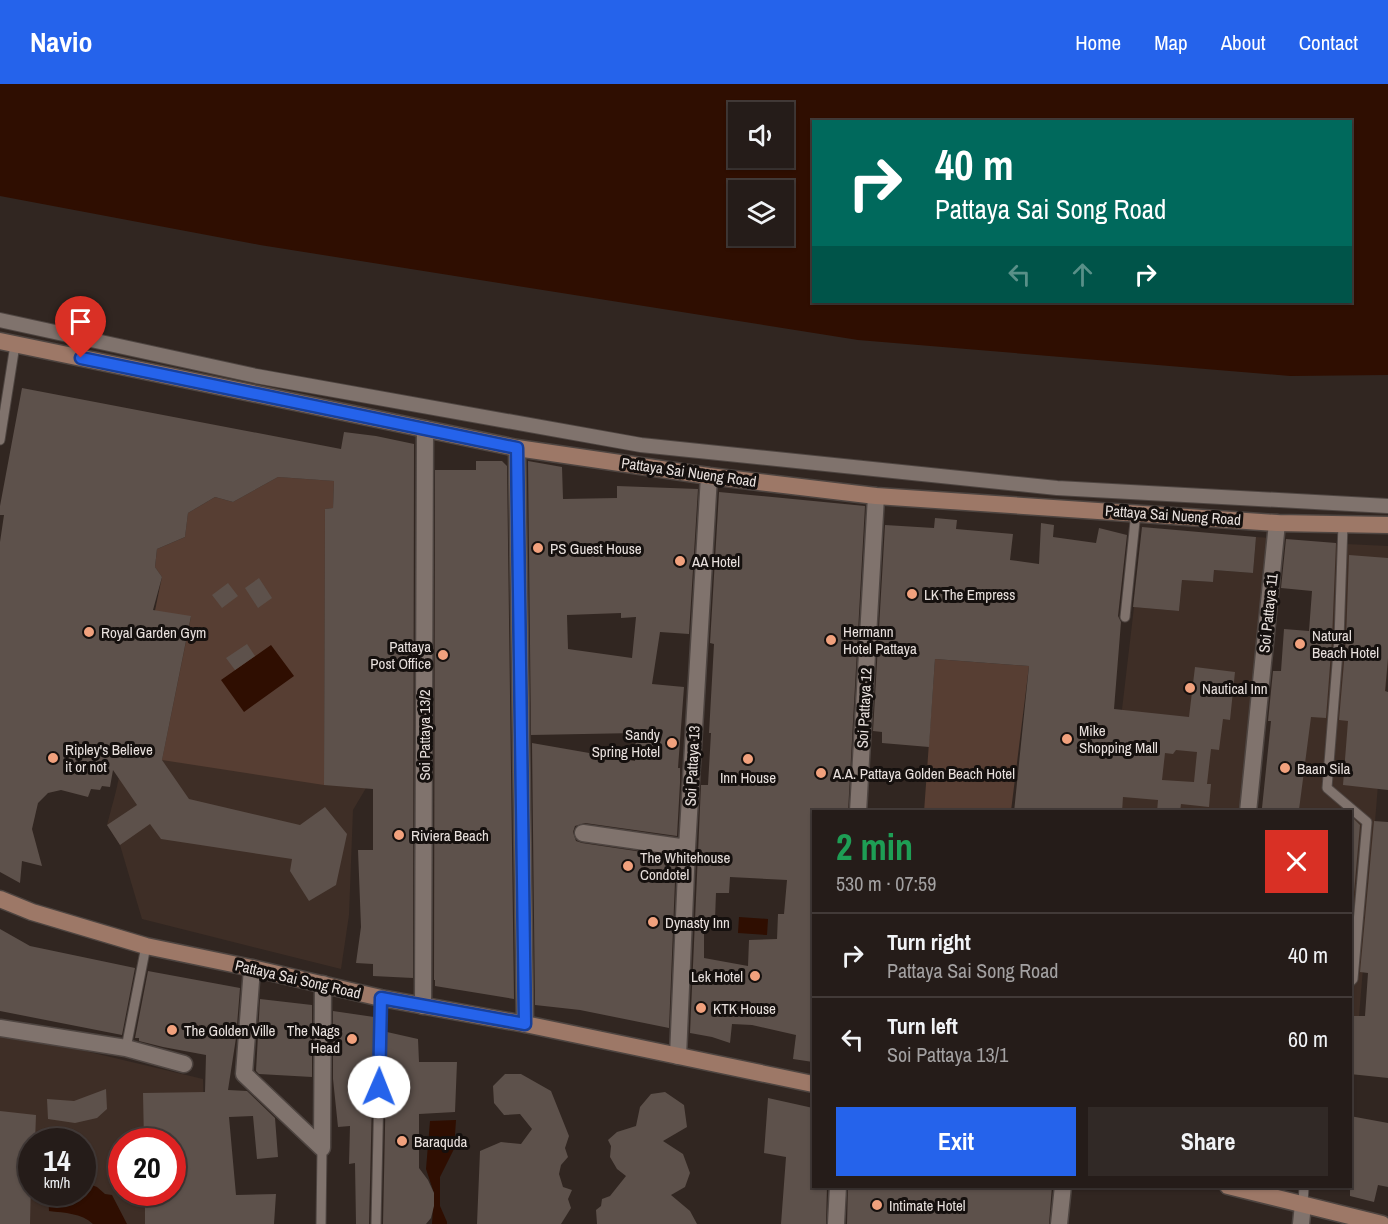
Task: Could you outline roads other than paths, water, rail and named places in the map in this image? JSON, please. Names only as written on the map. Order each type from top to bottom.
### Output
[{"type":"main road","name":"Pattaya Sai Nueng Road","points":[[8,343],[517,448],[710,476],[876,496],[1277,523],[1388,525]]},
{"type":"main road","name":"Pattaya Sai Song Road","points":[[0,899],[32,912],[146,946],[381,998],[525,1024],[812,1084]]},
{"type":"main road","points":[[1236,1188],[1382,1224]]},
{"type":"street","points":[[0,320],[256,376],[641,445],[1057,488],[1388,506]]},
{"type":"street","name":"Soi Pattaya 13/2","points":[[423,1006],[425,429]]},
{"type":"street","points":[[517,448],[525,1024]]},
{"type":"street","name":"Soi Pattaya 13","points":[[678,1056],[687,848],[710,476]]},
{"type":"street","name":"Soi Pattaya 12","points":[[858,810],[876,496]]},
{"type":"street","name":"Soi Pattaya 11","points":[[1248,810],[1277,523]]},
{"type":"street","points":[[584,833],[687,848]]},
{"type":"street","points":[[252,968],[244,1074],[322,1148]]},
{"type":"street","points":[[322,1148],[323,984]]},
{"type":"street","points":[[0,1028],[126,1048],[184,1064]]},
{"type":"street","points":[[836,1224],[838,1188]]},
{"type":"street","points":[[1059,1224],[1063,1188]]},
{"type":"street","points":[[1301,1224],[1303,1204]]},
{"type":"lane","points":[[0,440],[8,343]]},
{"type":"lane","points":[[1125,616],[1136,512]]},
{"type":"lane","points":[[1344,524],[1339,639],[1327,788],[1367,822],[1352,980]]},
{"type":"lane","points":[[126,1048],[146,946]]},
{"type":"lane","points":[[376,1224],[381,998]]},
{"type":"lane","points":[[321,1224],[322,1148]]},
{"type":"lane","points":[[1303,1204],[1304,1188]]},
{"type":"place","name":"PS Guest House","points":[[538,548]]},
{"type":"place","name":"AA Hotel","points":[[680,561]]},
{"type":"place","name":"LK The Empress","points":[[912,594]]},
{"type":"place","name":"Royal Garden Gym","points":[[89,632]]},
{"type":"place","name":"Hermann Hotel Pattaya","points":[[831,640]]},
{"type":"place","name":"Natural Beach Hotel","points":[[1300,644]]},
{"type":"place","name":"Pattaya Post Office","points":[[443,655]]},
{"type":"place","name":"Nautical Inn","points":[[1190,688]]},
{"type":"place","name":"Mike Shopping Mall","points":[[1067,739]]},
{"type":"place","name":"Sandy Spring Hotel","points":[[672,743]]},
{"type":"place","name":"Ripley's Believe it or not","points":[[53,758]]},
{"type":"place","name":"Inn House","points":[[748,759]]},
{"type":"place","name":"Baan Sila","points":[[1285,768]]},
{"type":"place","name":"A.A. Pattaya Golden Beach Hotel","points":[[821,773]]},
{"type":"place","name":"Riviera Beach","points":[[399,835]]},
{"type":"place","name":"The Whitehouse Condotel","points":[[628,866]]},
{"type":"place","name":"Dynasty Inn","points":[[653,922]]},
{"type":"place","name":"Lek Hotel","points":[[755,976]]},
{"type":"place","name":"KTK House","points":[[701,1008]]},
{"type":"place","name":"The Golden Ville","points":[[172,1030]]},
{"type":"place","name":"The Nags Head","points":[[352,1039]]},
{"type":"place","name":"Baraquda","points":[[402,1141]]},
{"type":"place","name":"Intimate Hotel","points":[[877,1205]]}]
